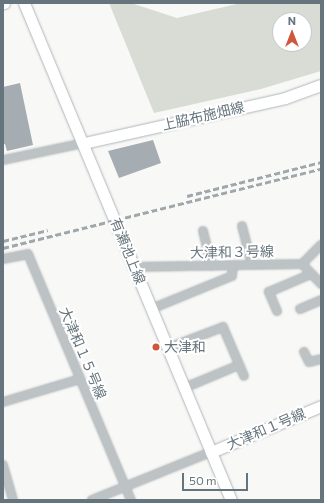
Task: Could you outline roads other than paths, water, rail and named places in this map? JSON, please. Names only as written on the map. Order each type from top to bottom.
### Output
[{"type":"street","name":"有瀬池上線","points":[[24,3],[84,143],[151,309],[231,500]]},
{"type":"street","name":"上脇布施畑線","points":[[84,143],[285,98],[321,85]]},
{"type":"street","points":[[3,160],[84,143]]},
{"type":"street","points":[[242,226],[252,265]]},
{"type":"street","points":[[203,231],[212,266]]},
{"type":"street","points":[[321,244],[302,264],[321,284]]},
{"type":"street","name":"大津和１５号線","points":[[3,259],[28,254],[131,500]]},
{"type":"street","name":"大津和３号線","points":[[134,267],[302,264]]},
{"type":"street","points":[[151,309],[232,276],[233,265]]},
{"type":"street","points":[[277,311],[269,292],[311,274]]},
{"type":"street","points":[[300,309],[321,300]]},
{"type":"street","points":[[168,348],[223,327],[244,376]]},
{"type":"street","points":[[304,352],[309,362],[321,359]]},
{"type":"street","points":[[184,388],[239,365]]},
{"type":"street","points":[[3,402],[80,379]]},
{"type":"street","name":"大津和１号線","points":[[211,452],[320,408]]},
{"type":"street","points":[[92,500],[211,452]]},
{"type":"street","points":[[3,465],[13,500]]},
{"type":"railway","points":[[187,196],[321,162]]},
{"type":"railway","points":[[3,248],[321,169]]},
{"type":"railway","points":[[3,241],[48,230]]},
{"type":"place","name":"大津和","points":[[156,347]]}]
